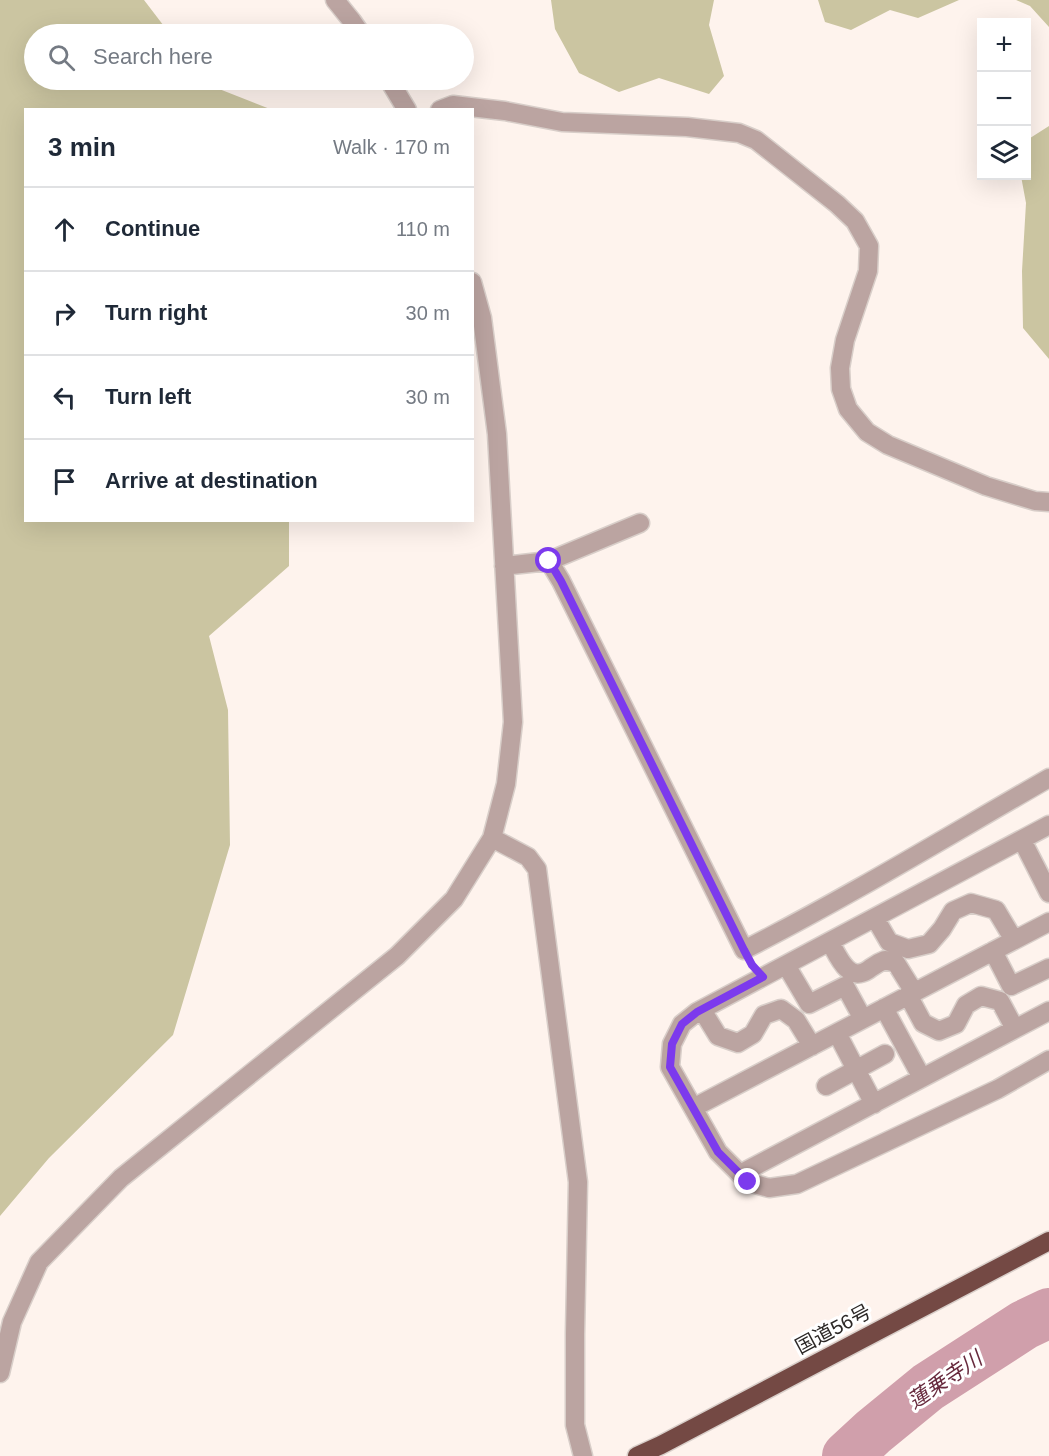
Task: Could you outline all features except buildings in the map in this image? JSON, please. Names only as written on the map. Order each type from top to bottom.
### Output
[{"type":"highway","name":"国道56号","points":[[637,1456],[1049,1240]]},
{"type":"street","points":[[335,0],[354,24]]},
{"type":"street","points":[[395,90],[406,108]]},
{"type":"street","points":[[445,108],[453,105],[505,111],[562,122],[687,127],[739,133],[756,140],[855,221],[868,246],[868,271],[845,340],[840,368],[841,389],[848,409],[867,432],[888,445],[986,486],[1035,501],[1049,502]]},
{"type":"street","points":[[0,1373],[12,1322],[39,1262],[121,1178],[397,956],[454,898],[492,838],[506,784],[513,722],[498,434],[482,318],[474,289]]},
{"type":"street","points":[[504,566],[549,561],[640,523]]},
{"type":"street","points":[[549,561],[744,950],[752,965],[763,977]]},
{"type":"street","points":[[744,950],[859,889],[1049,778]]},
{"type":"street","points":[[1049,826],[702,1010],[682,1024],[672,1044],[670,1067],[718,1152],[748,1182],[769,1188],[797,1184],[998,1089],[1049,1060]]},
{"type":"street","points":[[492,838],[528,857],[537,868],[578,1182],[575,1425],[583,1456]]},
{"type":"street","points":[[1022,840],[1049,893]]},
{"type":"street","points":[[875,918],[889,942],[908,950],[929,944],[953,911],[971,903],[996,910],[1014,940]]},
{"type":"street","points":[[693,1108],[1049,922]]},
{"type":"street","points":[[830,942],[845,968],[856,974],[867,971],[875,963],[885,960],[896,963],[922,1023],[939,1031],[956,1024],[966,1005],[981,996],[1000,1001],[1015,1029]]},
{"type":"street","points":[[993,951],[1011,987],[1049,968]]},
{"type":"street","points":[[786,966],[809,1004],[844,986],[863,1019]]},
{"type":"street","points":[[884,1008],[922,1078]]},
{"type":"street","points":[[702,1010],[718,1036],[738,1043],[753,1034],[764,1015],[782,1009],[796,1020],[812,1046]]},
{"type":"street","points":[[740,1174],[1049,1011]]},
{"type":"street","points":[[837,1033],[874,1104]]},
{"type":"street","points":[[826,1086],[885,1054]]},
{"type":"shaded area","points":[[0,0],[144,0],[162,24],[24,24],[24,90],[222,90],[267,108],[24,108],[24,522],[289,522],[289,566],[209,636],[228,710],[230,845],[173,1035],[49,1158],[0,1216]]},
{"type":"shaded area","points":[[551,0],[714,0],[709,25],[724,76],[709,94],[659,78],[619,92],[579,73],[555,29]]},
{"type":"shaded area","points":[[818,0],[959,0],[918,18],[890,10],[851,30],[825,22]]},
{"type":"shaded area","points":[[1016,0],[1049,0],[1049,27],[1030,6]]},
{"type":"shaded area","points":[[1049,126],[1049,359],[1023,328],[1022,271],[1026,203],[1022,180],[1031,180],[1031,137]]},
{"type":"waterway","name":"蓮乗寺川","points":[[847,1456],[928,1387],[1024,1325],[1049,1313]]},
{"type":"route","points":[[549,561],[744,950],[752,965],[763,977],[697,1012],[682,1024],[672,1044],[670,1067],[718,1152],[748,1182]]}]
